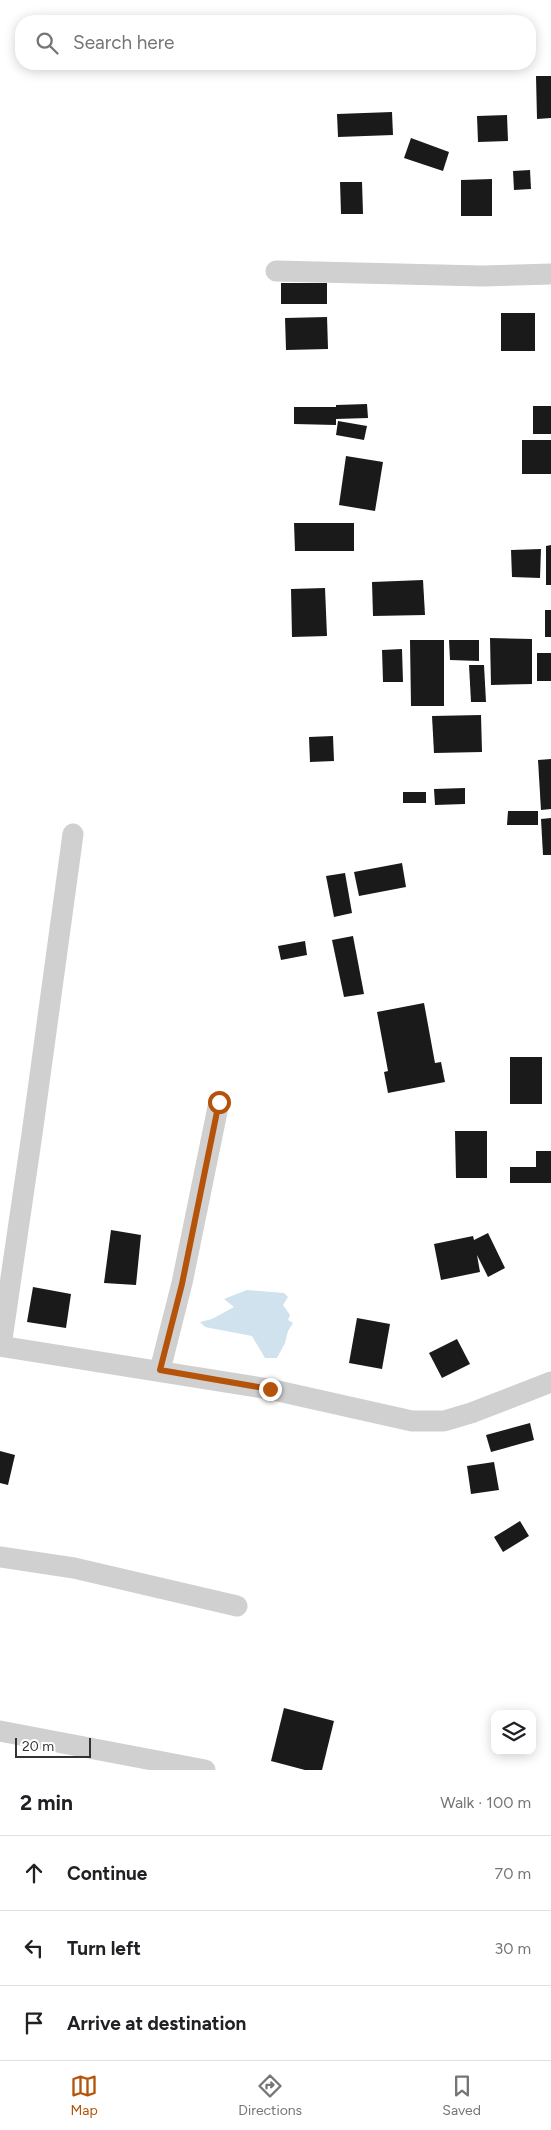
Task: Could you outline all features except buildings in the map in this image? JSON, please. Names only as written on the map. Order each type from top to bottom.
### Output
[{"type":"street","points":[[276,270],[482,276],[551,274]]},
{"type":"street","points":[[74,834],[0,1346],[270,1389],[412,1421],[444,1421],[471,1413],[551,1382]]},
{"type":"street","points":[[160,1370],[182,1284],[219,1102]]},
{"type":"street","points":[[0,1556],[74,1568],[237,1606]]},
{"type":"street","points":[[0,1731],[205,1770]]},
{"type":"water","points":[[247,1290],[284,1293],[288,1297],[283,1305],[290,1315],[288,1320],[293,1323],[277,1358],[265,1358],[252,1336],[205,1327],[200,1322],[212,1319],[234,1307],[224,1299]]},
{"type":"route","points":[[219,1102],[182,1284],[160,1370],[270,1389]]}]
